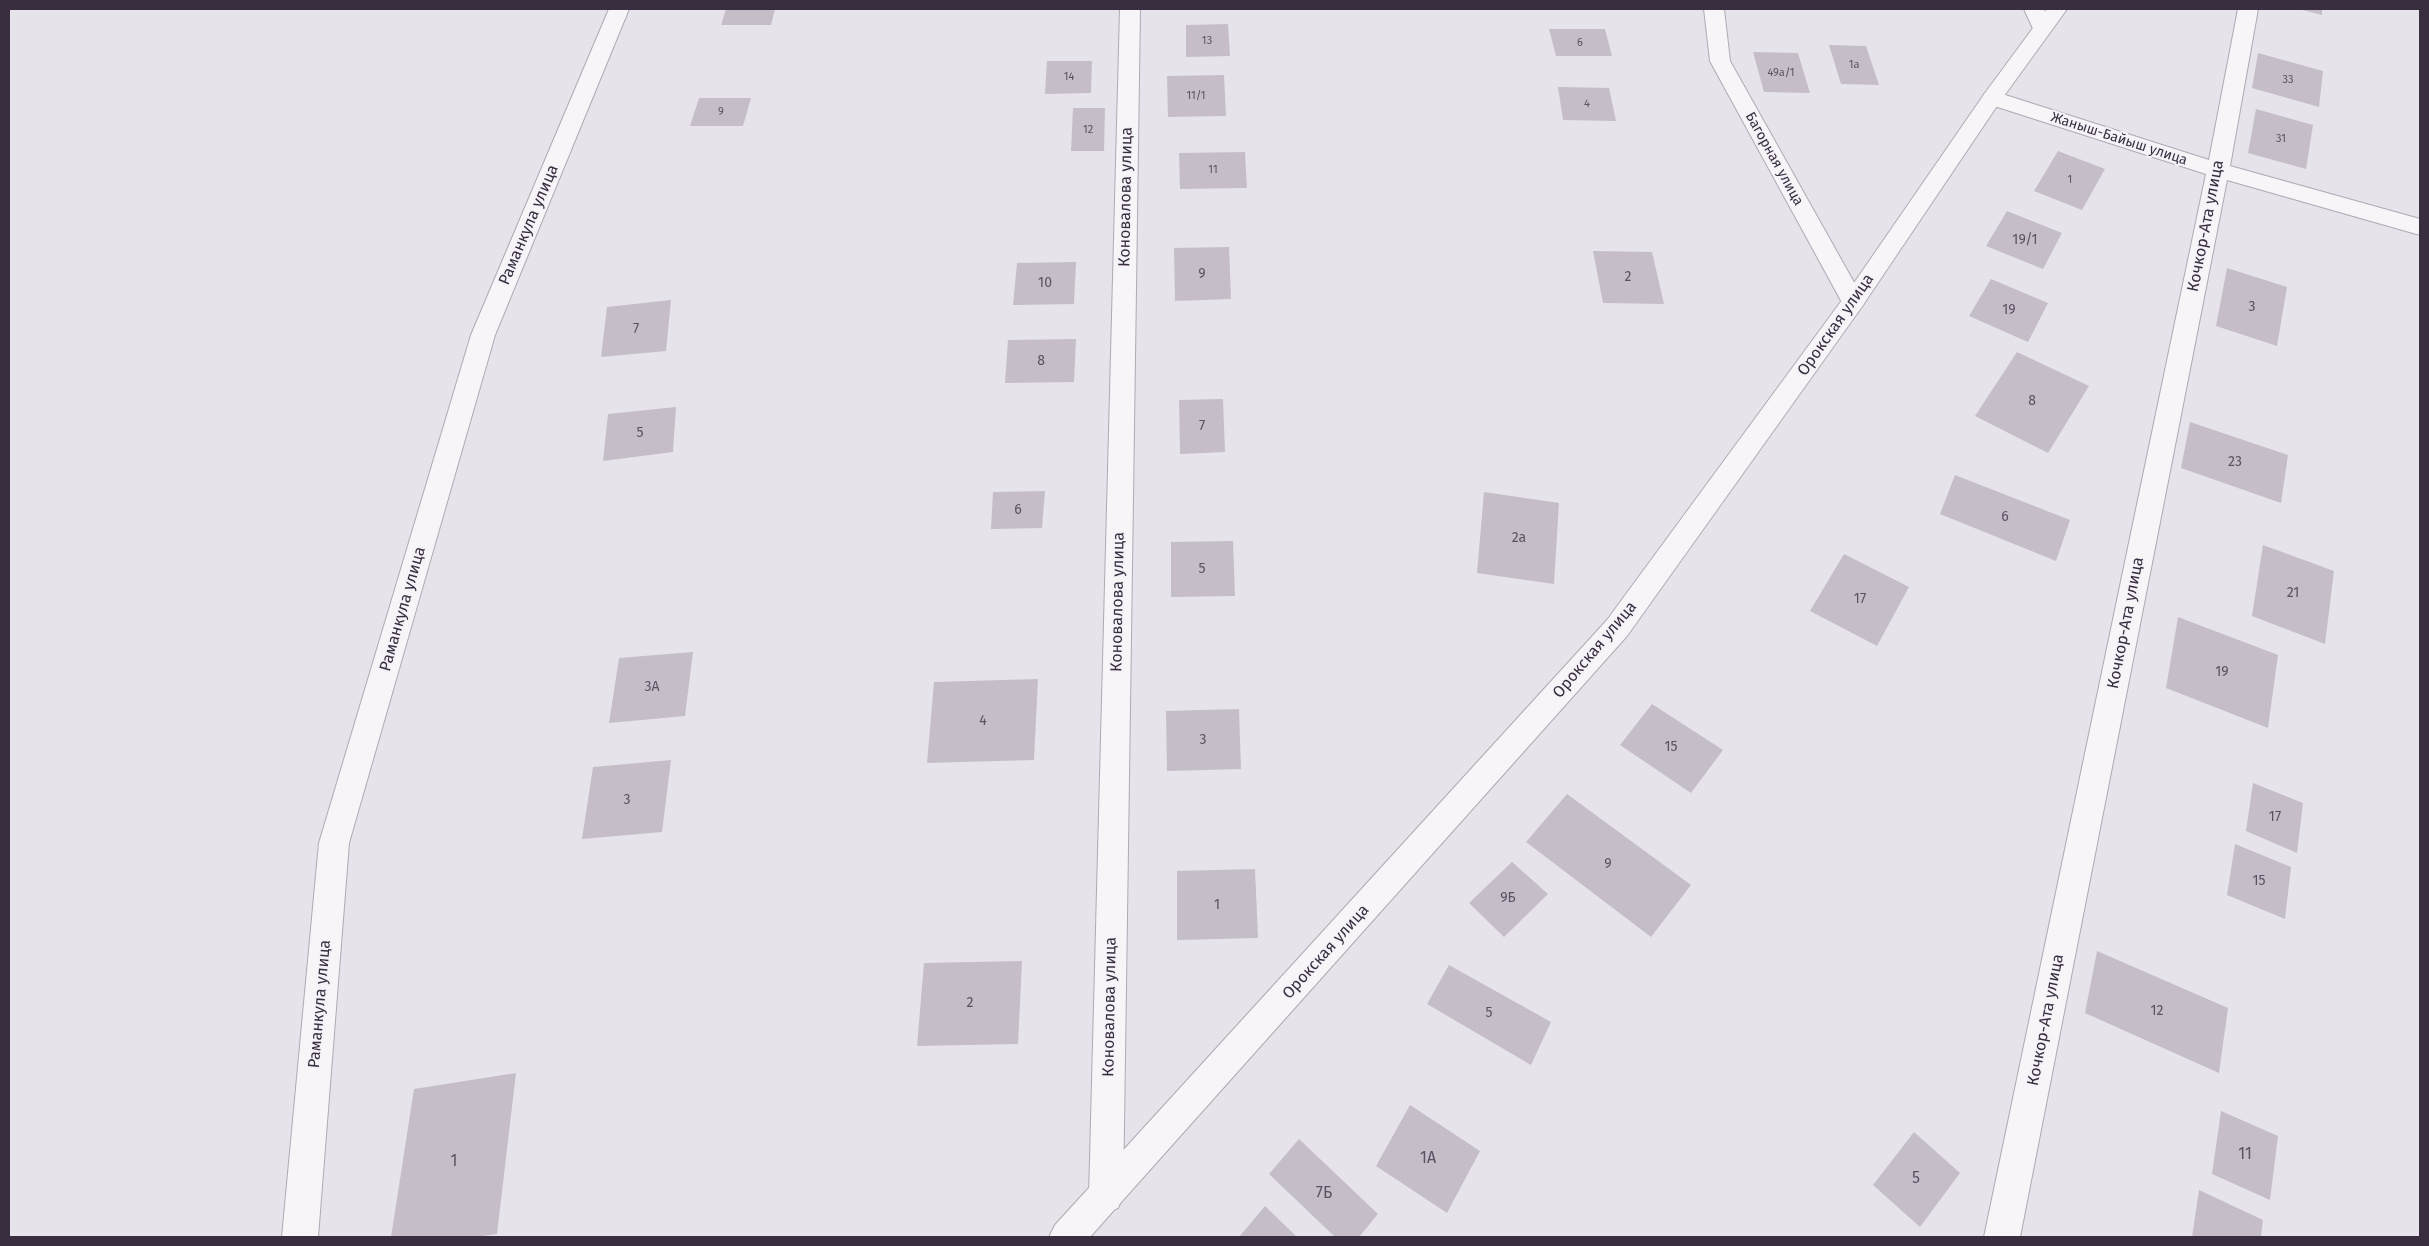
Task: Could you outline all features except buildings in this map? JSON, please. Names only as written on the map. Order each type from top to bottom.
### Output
[{"type":"street","name":"Раманкула улица","points":[[300,1237],[334,843],[483,335],[619,9]]},
{"type":"street","name":"Коновалова улица","points":[[1106,1196],[1130,9]]},
{"type":"street","name":"Багорная улица","points":[[1714,9],[1720,61],[1853,302]]},
{"type":"street","name":"Кочкор-Ата улица","points":[[2002,1237],[2218,170],[2248,9]]},
{"type":"street","name":"Орокская улица","points":[[1067,1237],[1617,628],[1853,302],[1992,98],[2044,15]]},
{"type":"street","name":"Жаныш-Байыш улица","points":[[1992,98],[2218,170],[2420,227]]}]
